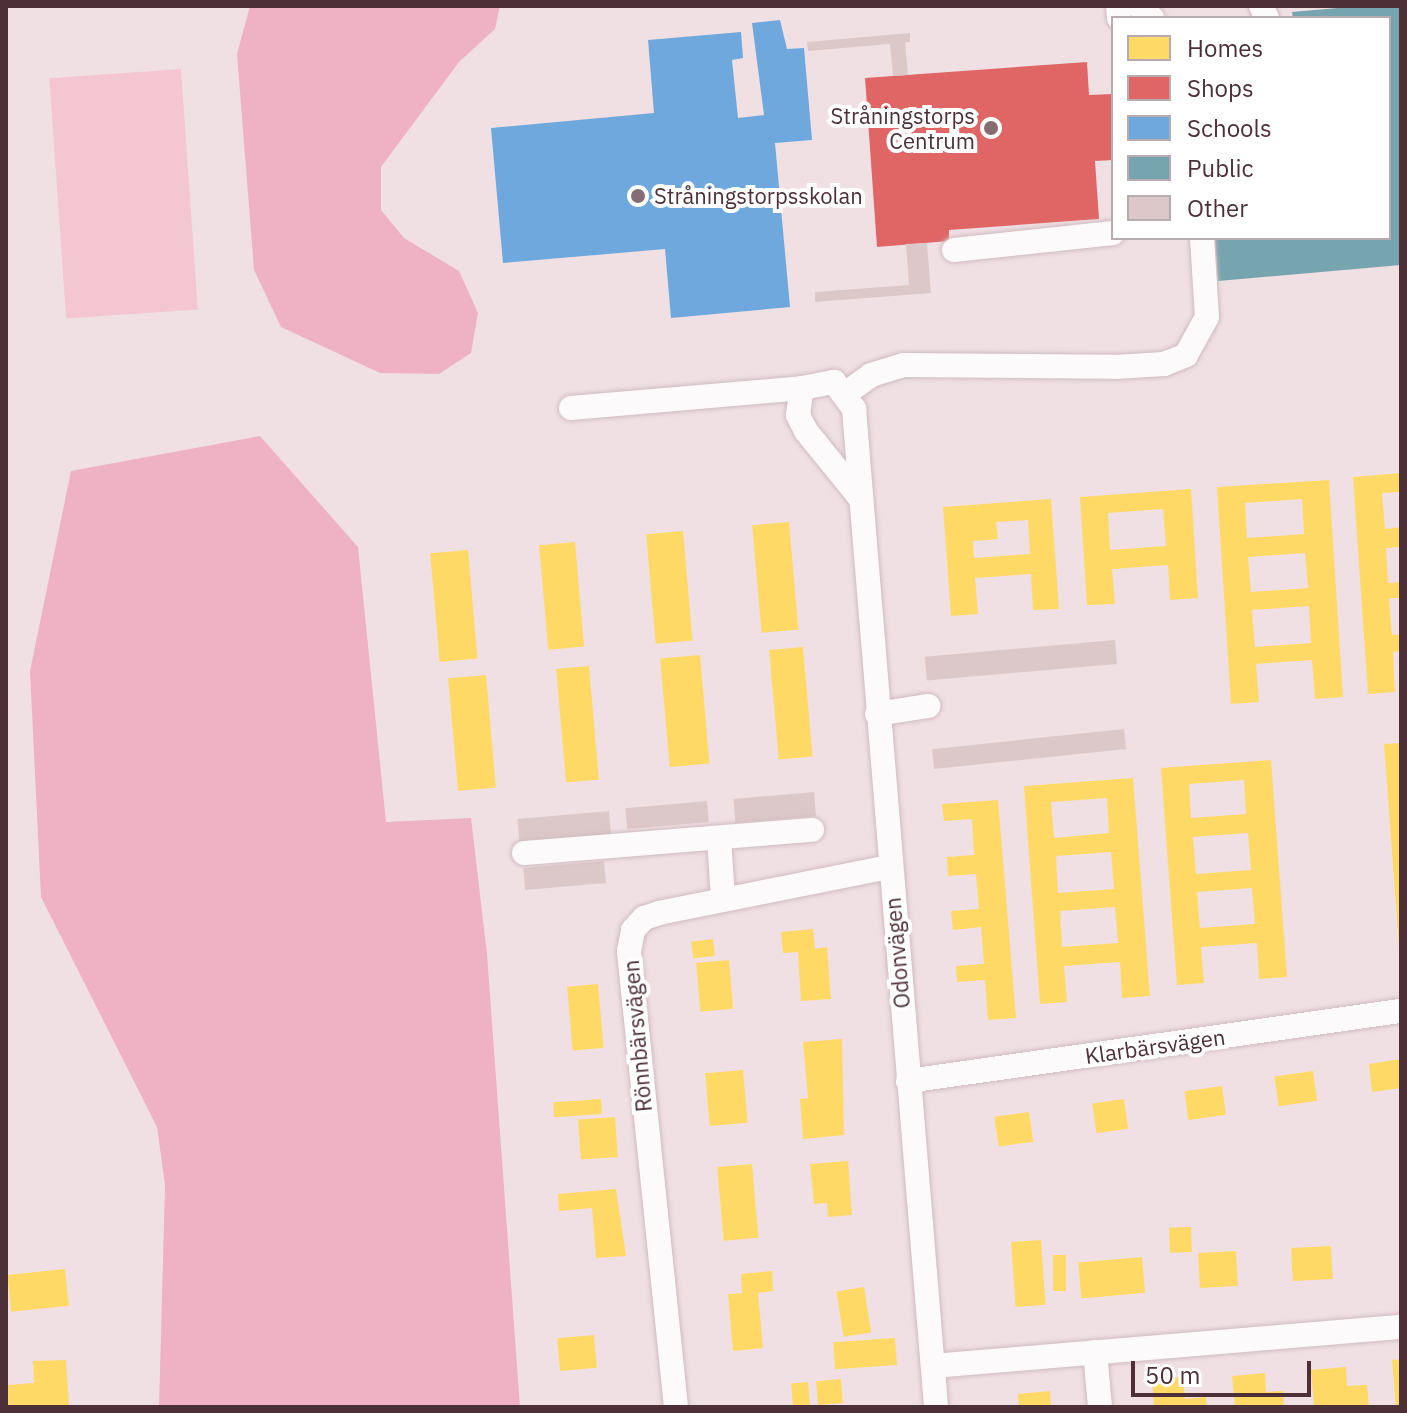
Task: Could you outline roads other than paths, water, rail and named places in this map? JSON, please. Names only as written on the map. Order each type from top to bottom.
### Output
[{"type":"street","points":[[954,250],[1111,233]]},
{"type":"street","points":[[571,408],[802,388],[834,382],[845,394],[871,375],[904,365],[1115,367],[1164,364],[1186,355],[1207,317],[1202,240]]},
{"type":"street","points":[[802,388],[798,415],[806,431],[861,499]]},
{"type":"street","name":"Odonvägen","points":[[845,394],[854,409],[889,867],[936,1407]]},
{"type":"street","points":[[877,714],[928,706]]},
{"type":"street","points":[[524,853],[812,830]]},
{"type":"street","points":[[719,838],[723,899]]},
{"type":"street","name":"Rönnbärsvägen","points":[[676,1407],[629,951],[633,930],[644,918],[723,899],[889,867]]},
{"type":"street","name":"Klarbärsvägen","points":[[908,1081],[1401,1011]]},
{"type":"street","points":[[933,1366],[1401,1327]]},
{"type":"street","points":[[1095,1352],[1100,1407]]},
{"type":"place","name":"Stråningstorps Centrum","points":[[991,128]]},
{"type":"place","name":"Stråningstorpsskolan","points":[[638,196]]}]
